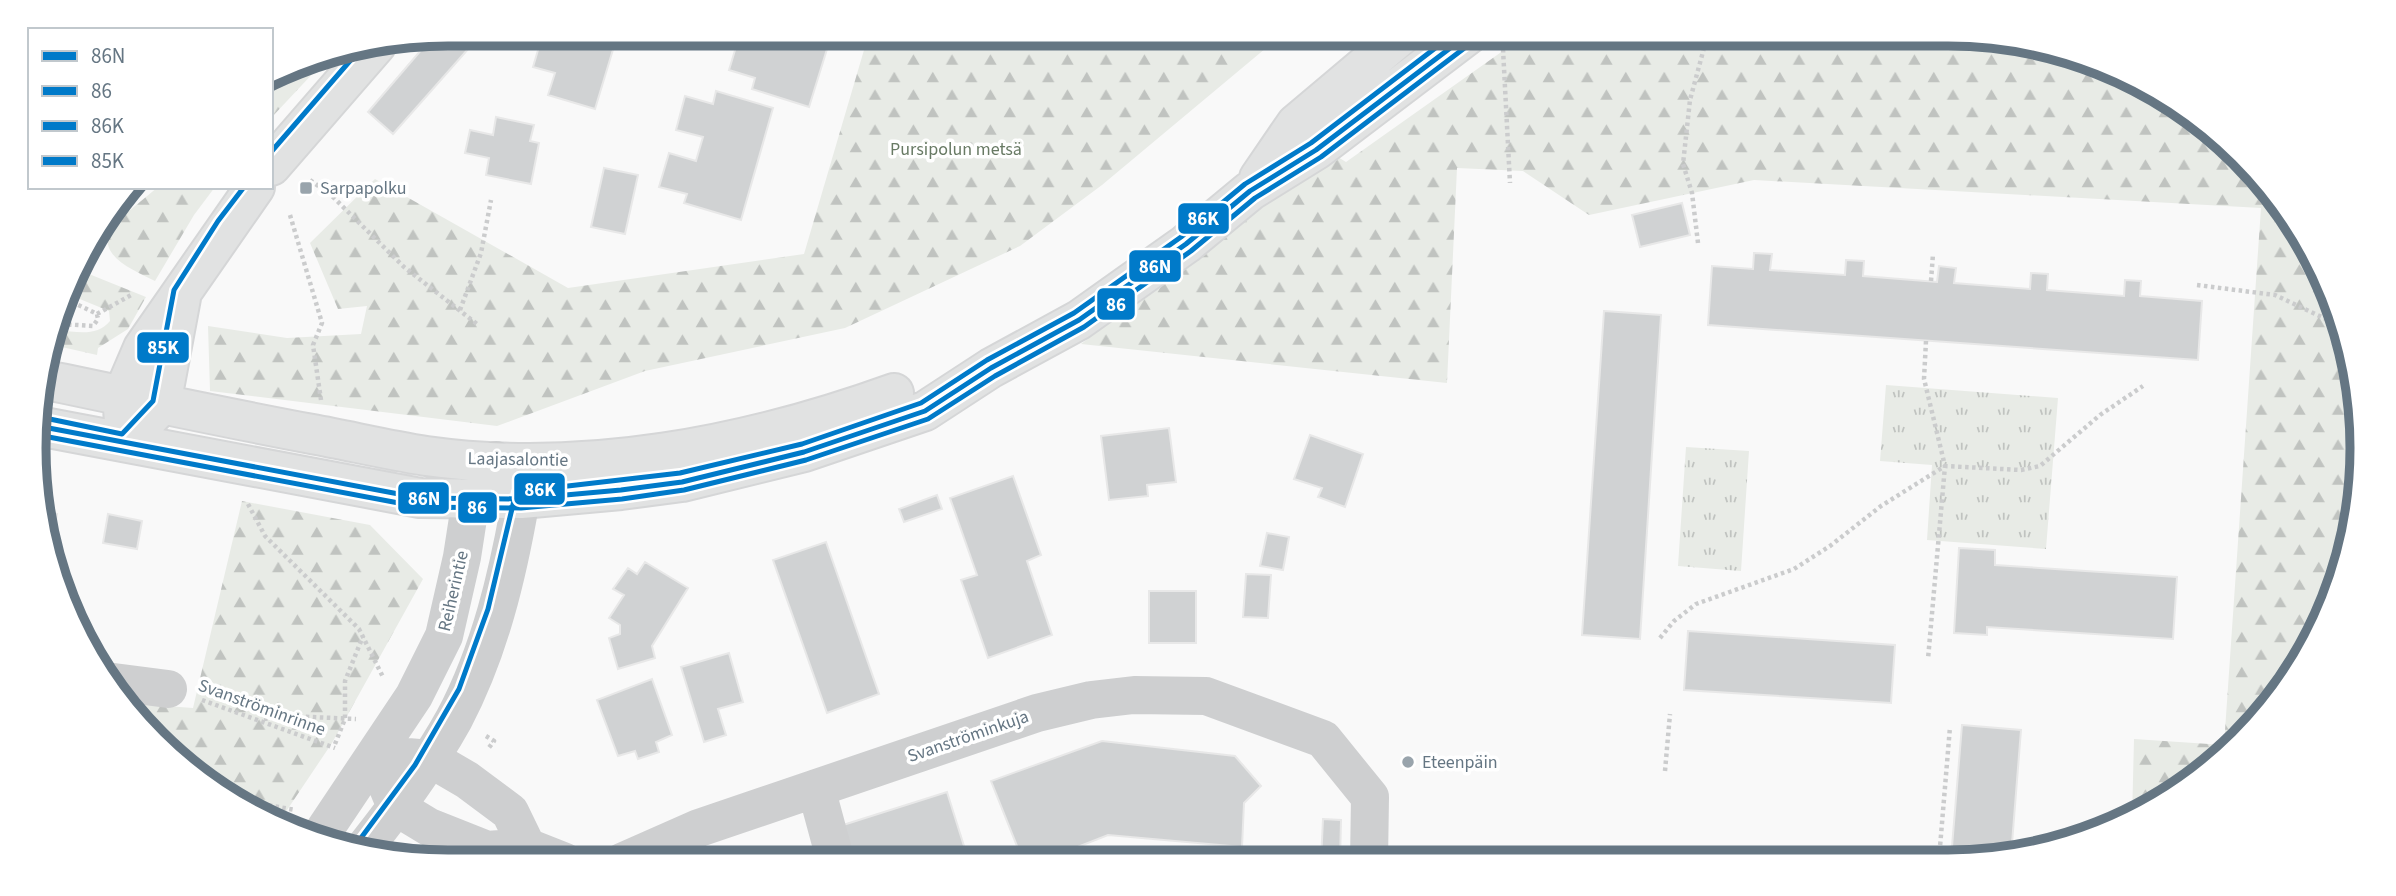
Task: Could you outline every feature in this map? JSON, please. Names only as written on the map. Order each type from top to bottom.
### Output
[{"type":"main road","name":"Laajasalontie","points":[[1250,191],[1296,124],[1389,46]]},
{"type":"main road","name":"Laajasalontie","points":[[46,428],[420,498],[521,499],[681,482],[804,452],[925,411],[991,368],[1079,320],[1186,244],[1250,191],[1475,46]]},
{"type":"main road","points":[[273,164],[369,53]]},
{"type":"main road","points":[[125,444],[122,397],[155,358],[182,294],[225,226],[253,189]]},
{"type":"main road","points":[[125,444],[161,405],[155,358]]},
{"type":"main road","name":"Laajasalontie","points":[[51,381],[427,456],[496,460],[618,457],[673,451],[752,437],[857,407],[919,384],[991,368]]},
{"type":"street","name":"Reiherintie","points":[[314,826],[363,742],[414,696],[444,636],[462,557],[471,499],[496,460]]},
{"type":"street","points":[[368,843],[431,759],[455,716],[488,636],[510,566],[521,499],[496,460]]},
{"type":"street","points":[[121,683],[168,689]]},
{"type":"street","name":"Svanströminkuja","points":[[649,850],[699,828],[1037,713],[1091,700],[1134,695],[1206,696],[1323,739],[1370,797],[1369,850]]},
{"type":"street","points":[[363,742],[431,759],[467,780],[510,812],[527,847]]},
{"type":"street","points":[[363,742],[396,807],[429,827],[487,850],[527,847],[535,850]]},
{"type":"street","points":[[816,788],[833,850]]},
{"type":"path","points":[[1487,46],[1510,183]]},
{"type":"path","points":[[1698,243],[1692,193],[1683,164],[1690,100],[1705,46]]},
{"type":"path","points":[[310,180],[331,195],[404,267],[477,324]]},
{"type":"path","points":[[460,310],[481,253],[491,200]]},
{"type":"path","points":[[290,215],[322,323],[313,345],[316,381],[331,438]]},
{"type":"path","points":[[1931,281],[1933,254]]},
{"type":"path","points":[[2197,285],[2275,295],[2326,319],[2331,325]]},
{"type":"path","points":[[97,314],[137,293]]},
{"type":"path","points":[[73,302],[97,314]]},
{"type":"path","points":[[65,324],[93,326],[98,319],[97,314]]},
{"type":"path","points":[[1926,341],[1924,379],[1945,466],[1928,659]]},
{"type":"path","points":[[1660,638],[1674,621],[1696,604],[1794,569],[1830,546],[1881,506],[1945,466],[2021,470],[2040,466],[2100,415],[2143,386]]},
{"type":"path","points":[[247,502],[265,536],[363,636],[387,685]]},
{"type":"path","points":[[334,748],[345,719],[345,681],[363,636]]},
{"type":"path","name":"Svanströminrinne","points":[[168,689],[334,748],[363,742]]},
{"type":"path","points":[[1665,771],[1670,714]]},
{"type":"path","points":[[260,720],[289,716],[345,719],[363,742]]},
{"type":"path","points":[[1939,850],[1950,727]]},
{"type":"path","points":[[254,801],[314,826]]},
{"type":"green space","name":"Pursipolun metsä","points":[[865,46],[1268,46],[1102,185],[1020,246],[845,328],[645,371],[497,426],[210,391],[208,326],[287,338],[361,334],[367,306],[338,309],[310,243],[375,179],[568,288],[804,254]]},
{"type":"green space","points":[[1510,46],[1974,46],[2052,59],[2126,87],[2172,113],[2193,129],[2233,163],[2251,183],[2297,247],[2329,319],[2347,395],[2350,474],[2337,552],[2309,626],[2283,672],[2251,713],[2224,741],[2261,208],[1754,180],[1589,215],[1523,171],[1457,168],[1447,383],[1081,344],[1333,154],[1346,162]]},
{"type":"green space","points":[[319,67],[273,116],[273,89],[282,81]]},
{"type":"green space","points":[[156,189],[214,189],[194,215],[155,281],[127,267],[112,253],[108,236],[113,224]]},
{"type":"green space","points":[[86,273],[146,297],[128,329],[98,348],[97,355],[58,346],[63,331],[79,332],[99,329],[110,321],[109,311],[75,297]]},
{"type":"green space","points":[[1886,385],[2058,398],[2046,549],[1927,540],[1932,465],[1880,461]]},
{"type":"green space","points":[[1686,447],[1749,451],[1741,571],[1678,566]]},
{"type":"green space","points":[[242,501],[370,525],[423,579],[332,743],[284,815],[247,797],[203,767],[163,733],[138,704],[193,708]]},
{"type":"green space","points":[[2134,739],[2220,745],[2172,783],[2132,806]]},
{"type":"building","points":[[425,46],[469,48],[393,134],[368,112]]},
{"type":"building","points":[[539,46],[614,46],[595,109],[548,95],[555,73],[533,67]]},
{"type":"building","points":[[736,46],[828,46],[809,107],[752,89],[755,78],[729,70]]},
{"type":"building","points":[[716,91],[773,108],[741,220],[684,203],[687,194],[659,187],[669,153],[696,161],[703,137],[676,130],[685,96],[713,104]]},
{"type":"building","points":[[496,117],[534,125],[530,141],[539,143],[531,184],[486,175],[489,158],[465,153],[470,130],[493,135]]},
{"type":"building","points":[[604,168],[638,175],[625,234],[591,227]]},
{"type":"building","points":[[1682,203],[1690,235],[1640,247],[1632,215]]},
{"type":"building","points":[[1754,253],[1772,254],[1770,270],[1845,275],[1846,260],[1864,261],[1863,276],[1937,282],[1939,266],[1956,268],[1954,283],[2030,289],[2031,273],[2048,274],[2047,290],[2124,296],[2125,280],[2141,281],[2140,296],[2202,301],[2198,360],[1708,325],[1712,266],[1753,269]]},
{"type":"building","points":[[1604,311],[1661,315],[1640,639],[1582,635]]},
{"type":"building","points":[[1169,428],[1176,482],[1147,485],[1148,496],[1109,500],[1101,436]]},
{"type":"building","points":[[1310,435],[1363,454],[1345,507],[1318,497],[1322,488],[1294,479]]},
{"type":"building","points":[[1013,476],[1041,555],[1027,561],[1052,635],[988,658],[961,580],[977,575],[950,498]]},
{"type":"building","points":[[937,495],[942,509],[904,522],[899,509]]},
{"type":"building","points":[[51,512],[57,514],[54,530]]},
{"type":"building","points":[[108,514],[142,521],[137,549],[103,543]]},
{"type":"building","points":[[1267,533],[1289,537],[1283,570],[1260,566]]},
{"type":"building","points":[[826,542],[879,694],[827,713],[773,560]]},
{"type":"building","points":[[1959,548],[1995,550],[1995,565],[2177,577],[2173,639],[1987,627],[1987,635],[1954,633]]},
{"type":"building","points":[[645,562],[688,588],[652,646],[655,658],[618,669],[609,638],[620,634],[620,625],[609,618],[624,595],[613,589],[628,568],[637,574]]},
{"type":"building","points":[[1246,574],[1271,575],[1268,618],[1243,617]]},
{"type":"building","points":[[1149,591],[1196,591],[1196,643],[1149,643]]},
{"type":"building","points":[[1688,631],[1895,645],[1891,703],[1684,690]]},
{"type":"building","points":[[729,653],[743,702],[718,709],[726,735],[704,742],[681,667]]},
{"type":"building","points":[[652,679],[672,735],[656,742],[659,752],[638,759],[635,751],[618,756],[597,700]]},
{"type":"building","points":[[1962,725],[2021,730],[2012,845],[1952,850]]},
{"type":"building","points":[[1102,741],[1235,756],[1261,786],[1244,803],[1242,847],[1108,835],[1070,850],[1019,850],[991,781]]},
{"type":"building","points":[[947,792],[965,850],[847,850],[840,826]]},
{"type":"building","points":[[1323,819],[1341,820],[1340,850],[1322,850]]},
{"type":"transit line","name":"86K","points":[[359,841],[415,765],[459,689],[488,609],[516,492],[680,473],[802,444],[921,403],[987,360],[1074,313],[1181,237],[1245,184],[1311,143],[1438,46]]},
{"type":"transit line","name":"86N","points":[[46,428],[420,498],[521,499],[621,490],[682,482],[804,452],[925,411],[991,368],[1079,320],[1186,244],[1250,191],[1316,150],[1453,46]]},
{"type":"transit line","name":"86","points":[[46,437],[420,507],[521,508],[622,499],[684,490],[806,460],[928,419],[995,376],[1084,327],[1191,251],[1255,198],[1321,157],[1467,46]]},
{"type":"transit line","name":"85K","points":[[273,150],[354,57]]},
{"type":"transit line","name":"85K","points":[[46,418],[122,434],[153,401],[174,290],[218,221],[242,189]]},
{"type":"place","name":"Sarpapolku","points":[[306,188]]},
{"type":"place","name":"Eteenpäin","points":[[1408,762]]}]
